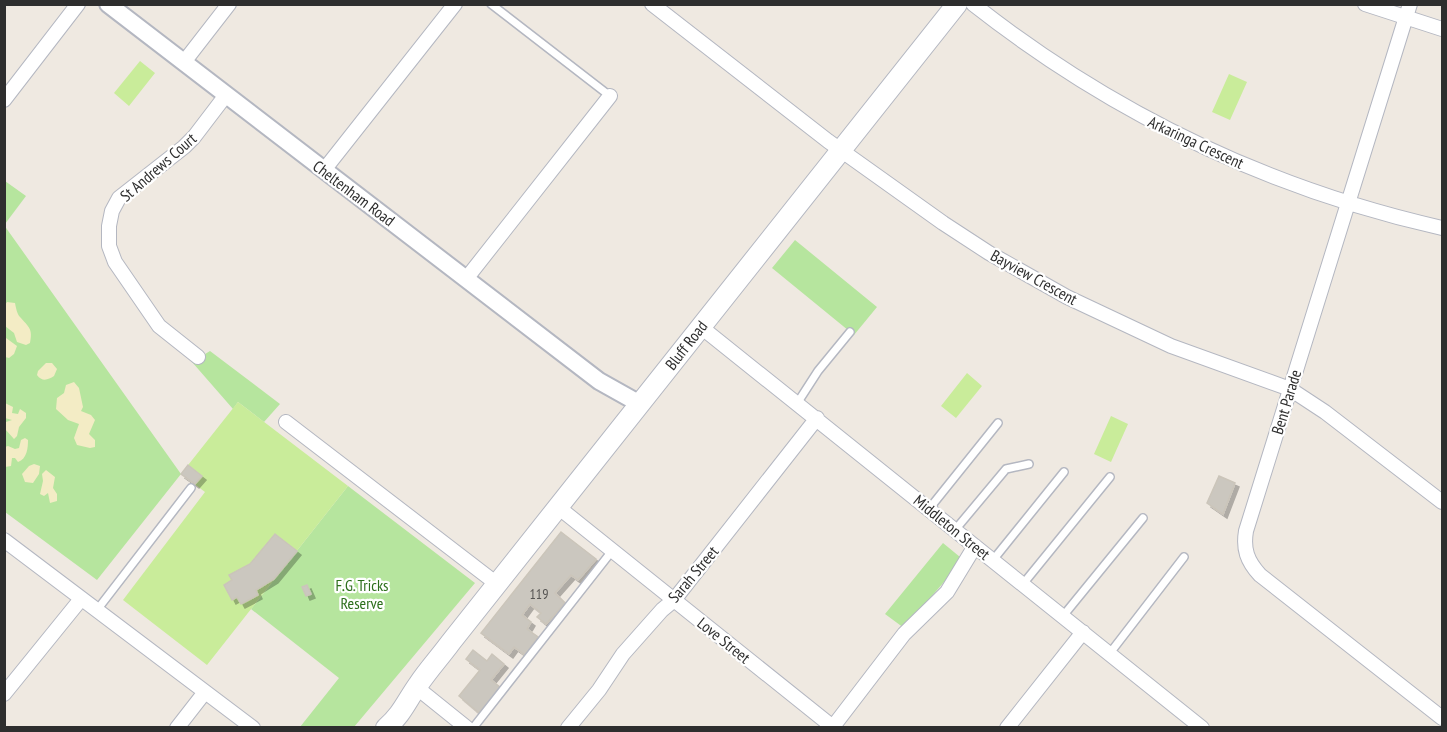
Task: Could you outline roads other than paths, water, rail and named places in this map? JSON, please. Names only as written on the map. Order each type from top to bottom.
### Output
[{"type":"main road","name":"Bluff Road","points":[[384,728],[388,714],[393,707],[416,687],[957,4]]},
{"type":"street","points":[[4,100],[78,4]]},
{"type":"street","name":"Cheltenham Road","points":[[108,4],[636,409]]},
{"type":"street","points":[[184,62],[229,4]]},
{"type":"street","points":[[324,170],[455,4]]},
{"type":"street","name":"Bayview Crescent","points":[[652,4],[842,150],[943,223],[989,253],[1067,297],[1171,346],[1290,389],[1325,412],[1443,502]]},
{"type":"street","name":"Arkaringa Crescent","points":[[973,4],[1080,81],[1135,113],[1239,163],[1348,204],[1443,228]]},
{"type":"street","points":[[1365,4],[1443,29]]},
{"type":"street","name":"Bent Parade","points":[[1410,4],[1244,542],[1250,564],[1260,575],[1443,718]]},
{"type":"street","name":"St Andrews Court","points":[[198,357],[159,326],[134,290],[116,262],[110,246],[109,226],[112,211],[119,198],[184,147],[226,95]]},
{"type":"street","points":[[466,279],[610,96]]},
{"type":"street","name":"Middleton Street","points":[[701,327],[818,418],[1202,728]]},
{"type":"street","name":"Sarah Street","points":[[568,728],[599,690],[623,654],[662,610],[674,600],[818,418]]},
{"type":"street","points":[[286,422],[497,584]]},
{"type":"street","name":"Love Street","points":[[558,507],[833,727]]},
{"type":"street","points":[[4,540],[253,728]]},
{"type":"street","points":[[833,727],[904,634],[946,592],[975,546]]},
{"type":"street","points":[[4,694],[81,598]]},
{"type":"street","points":[[1007,728],[1083,632]]},
{"type":"street","points":[[416,687],[467,728]]},
{"type":"street","points":[[177,728],[206,692]]},
{"type":"lane","points":[[491,4],[610,96]]},
{"type":"lane","points":[[798,402],[818,371],[850,332]]},
{"type":"lane","points":[[929,509],[998,423]]},
{"type":"lane","points":[[955,530],[1006,469],[1029,464]]},
{"type":"lane","points":[[993,560],[1064,472]]},
{"type":"lane","points":[[1023,584],[1110,477]]},
{"type":"lane","points":[[97,610],[191,488]]},
{"type":"lane","points":[[1063,616],[1143,518]]},
{"type":"lane","points":[[473,728],[612,550]]},
{"type":"lane","points":[[1110,653],[1185,557]]},
{"type":"park label","name":"F.G. Tricks Reserve","points":[[362,594]]}]
